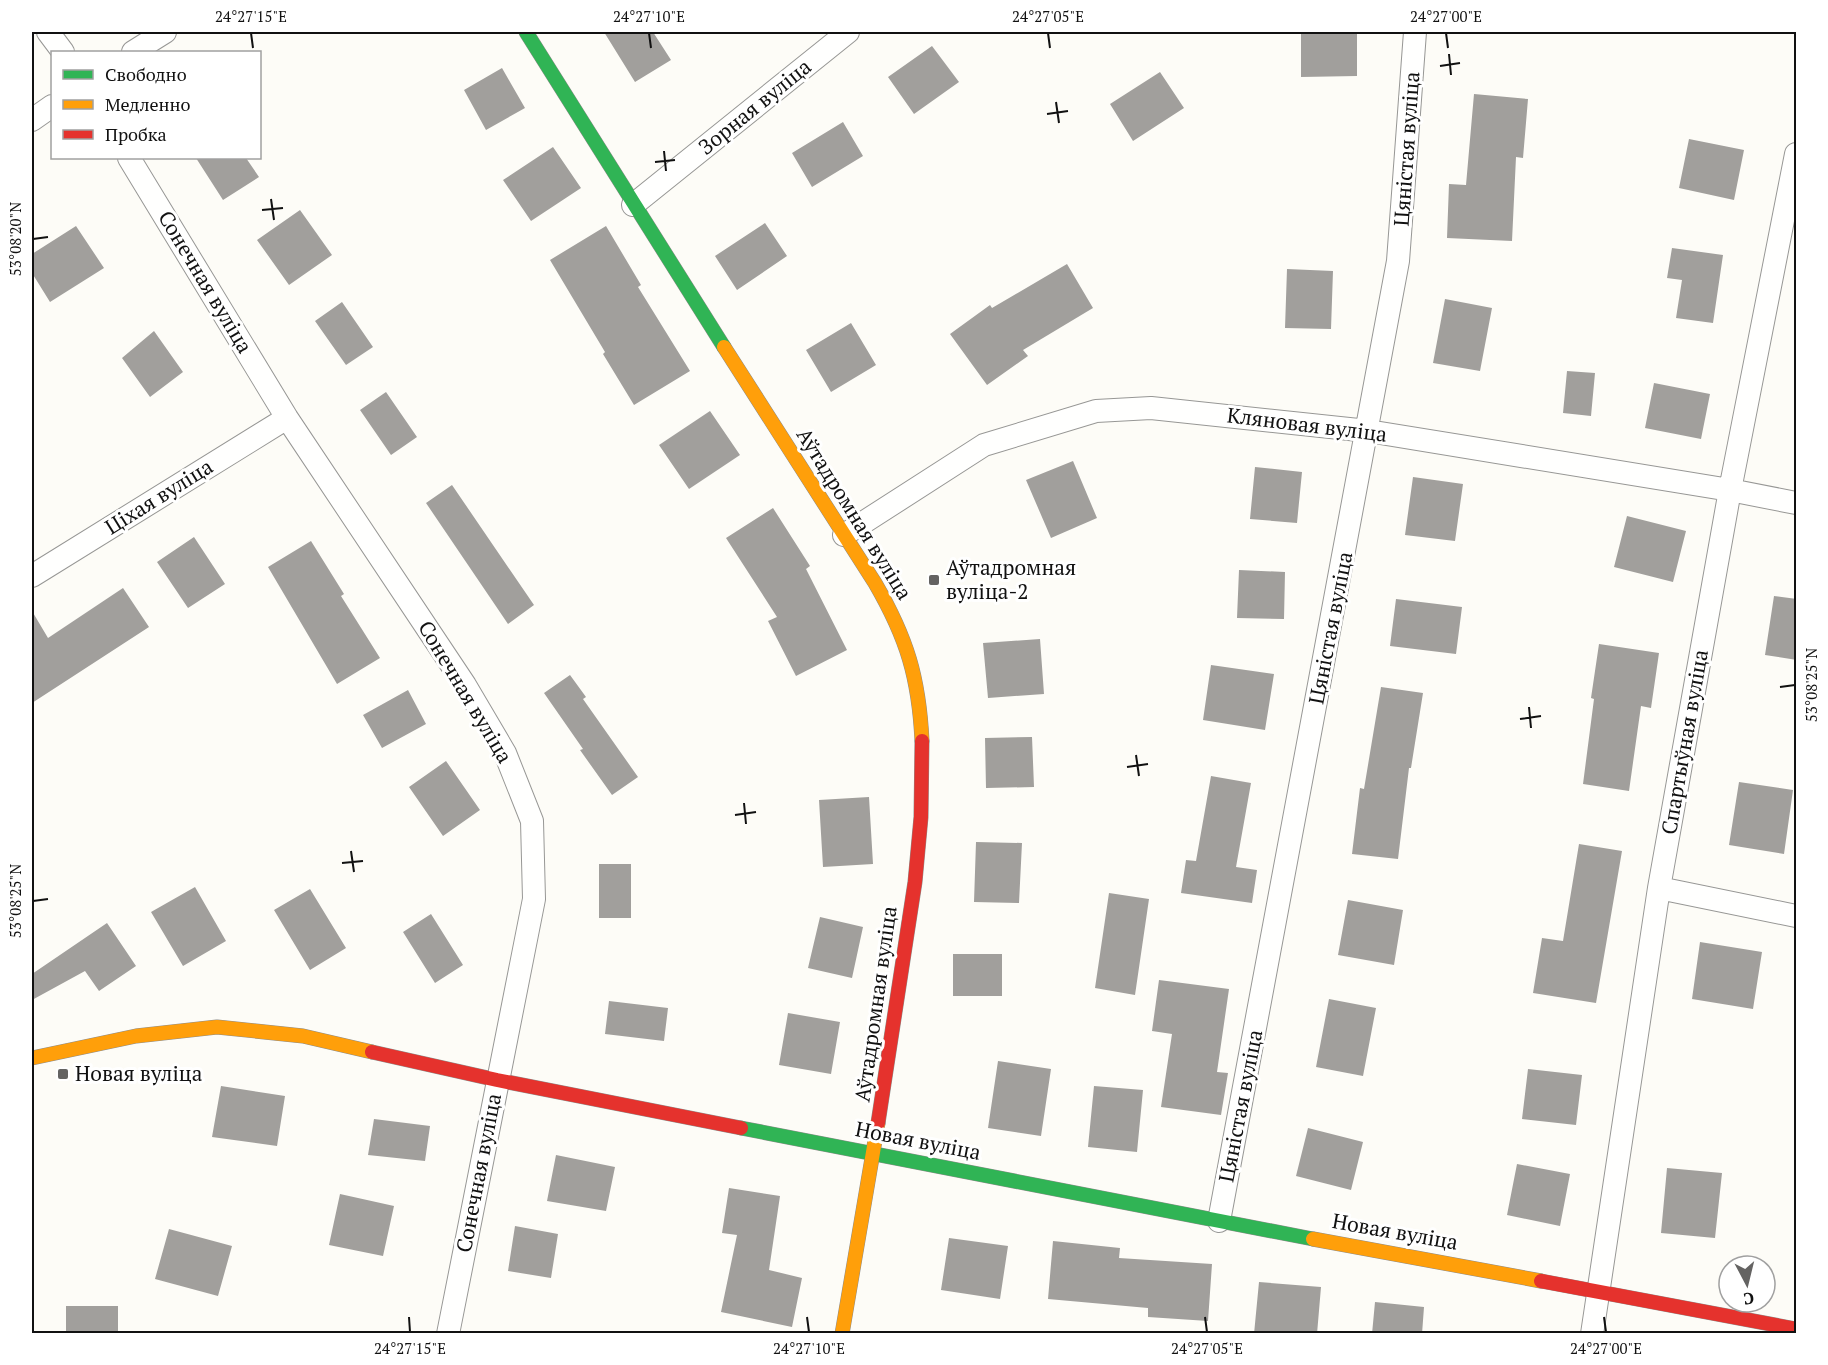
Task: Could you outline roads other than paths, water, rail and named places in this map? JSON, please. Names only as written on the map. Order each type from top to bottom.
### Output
[{"type":"street","points":[[48,32],[62,51]]},
{"type":"street","points":[[135,51],[165,32]]},
{"type":"street","name":"Аўтадромная вуліца","points":[[526,32],[633,205],[875,583],[892,615],[910,658],[918,691],[921,720],[923,792],[920,853],[875,1154],[842,1334]]},
{"type":"street","name":"Зорная вуліца","points":[[633,205],[848,32]]},
{"type":"street","name":"Цяністая вуліца","points":[[1219,1221],[1398,261],[1415,32]]},
{"type":"street","points":[[32,120],[51,107]]},
{"type":"street","name":"Спартыўная вуліца","points":[[1592,1334],[1659,888],[1730,490],[1797,154]]},
{"type":"street","name":"Сонечная вуліца","points":[[130,159],[287,418],[465,685],[505,753],[532,821],[534,899],[447,1334]]},
{"type":"street","name":"Кляновая вуліца","points":[[844,535],[984,445],[1096,411],[1151,408],[1368,431],[1797,503]]},
{"type":"street","name":"Ціхая вуліца","points":[[32,576],[287,418]]},
{"type":"street","points":[[1659,888],[1797,916]]},
{"type":"street","name":"Новая вуліца","points":[[32,1058],[136,1036],[217,1027],[303,1036],[497,1080],[1219,1221],[1797,1329]]},
{"type":"place","name":"Аўтадромная вуліца-2","points":[[934,580]]},
{"type":"place","name":"Новая вуліца","points":[[63,1074]]}]
